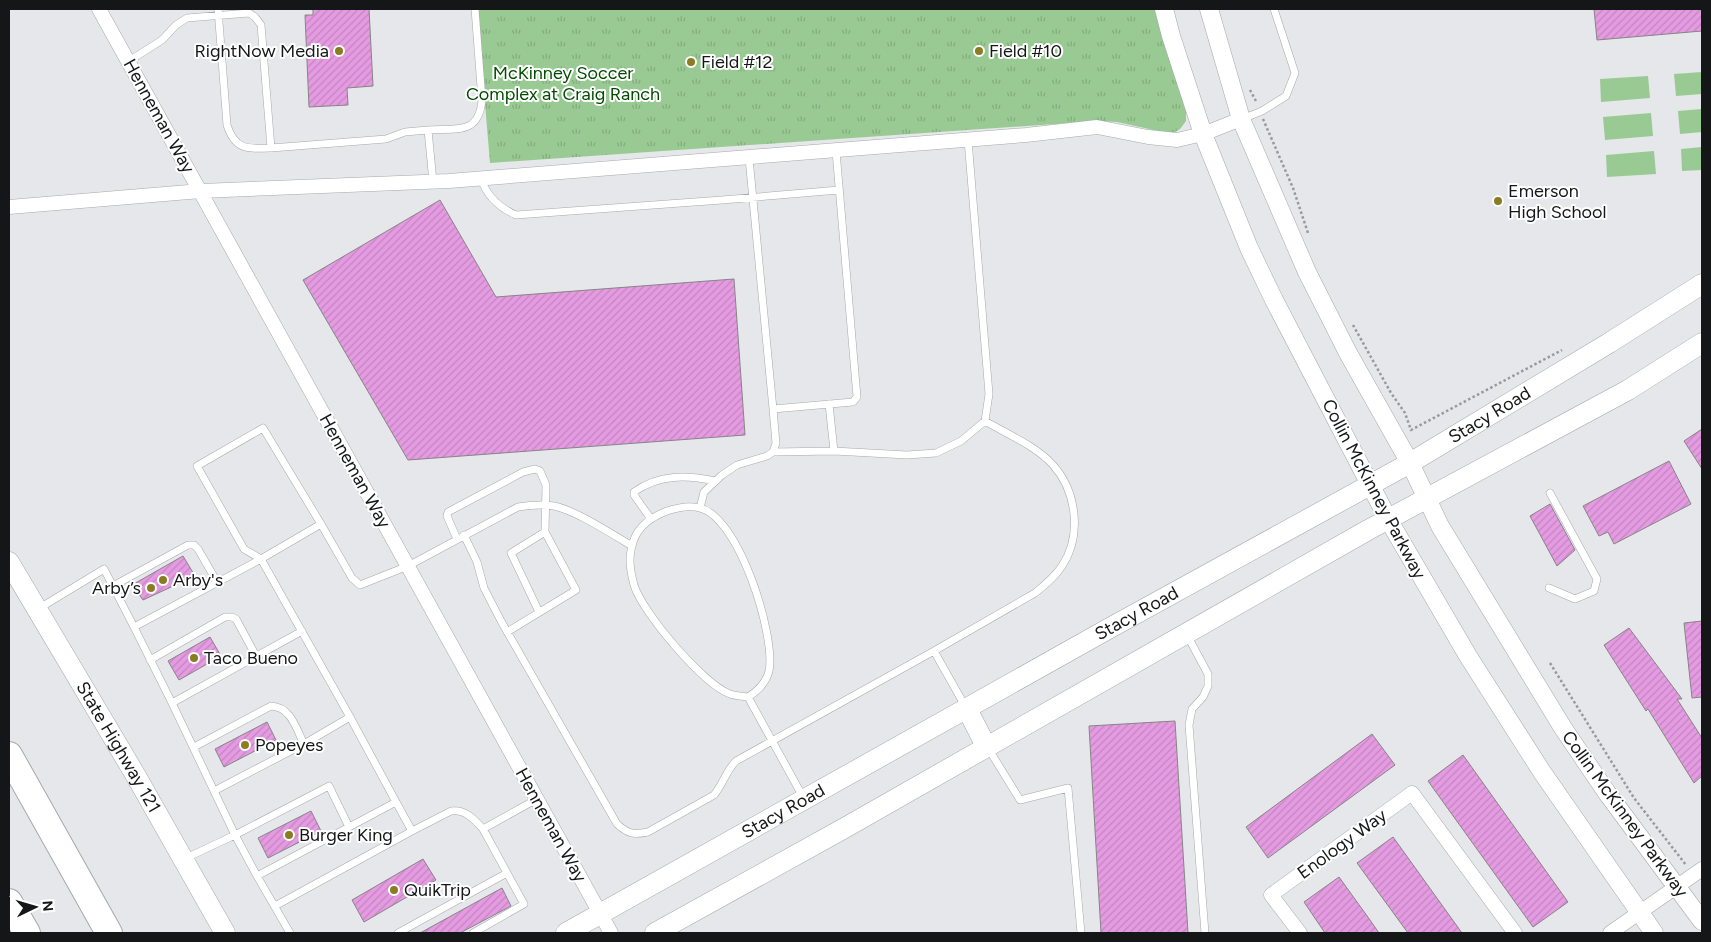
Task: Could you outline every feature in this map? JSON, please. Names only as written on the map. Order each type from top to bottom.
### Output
[{"type":"highway","points":[[9,745],[22,778]]},
{"type":"highway","points":[[9,755],[110,933]]},
{"type":"highway","points":[[9,902],[27,933]]},
{"type":"main road","name":"Stacy Road","points":[[566,933],[1410,462],[1609,344],[1702,284]]},
{"type":"main road","points":[[655,933],[1388,518],[1427,499],[1628,390],[1702,343]]},
{"type":"main road","name":"State Highway 121","points":[[9,562],[225,933]]},
{"type":"main road","points":[[967,709],[986,746]]},
{"type":"street","name":"Henneman Way","points":[[99,9],[611,933]]},
{"type":"street","name":"Collin McKinney Parkway","points":[[1164,9],[1203,134],[1249,248],[1274,300],[1388,518],[1478,673],[1542,772],[1654,933]]},
{"type":"street","name":"Collin McKinney Parkway","points":[[1209,9],[1241,119],[1307,272],[1348,353],[1410,462],[1440,526],[1563,728],[1607,793],[1702,921]]},
{"type":"street","points":[[9,207],[201,190],[481,179],[968,140],[1097,127],[1148,137],[1178,140],[1203,134],[1241,119]]},
{"type":"street","name":"Enology Way","points":[[1300,933],[1272,895],[1412,793],[1515,933]]},
{"type":"street","points":[[1610,933],[1698,872]]},
{"type":"lane","points":[[218,12],[227,124],[231,137],[240,145],[250,149],[386,139],[406,132],[467,127],[476,122],[481,114],[482,100],[475,9]]},
{"type":"lane","points":[[1241,119],[1262,111],[1286,96],[1295,73],[1274,9]]},
{"type":"lane","points":[[129,61],[162,40],[176,25],[188,18],[218,12],[249,13],[261,25],[271,148]]},
{"type":"lane","points":[[428,130],[433,182]]},
{"type":"lane","points":[[700,508],[704,492],[715,481],[737,465],[774,452],[834,451],[908,455],[936,452],[961,441],[985,421],[989,394],[968,140]]},
{"type":"lane","points":[[773,409],[853,402],[857,397],[836,151]]},
{"type":"lane","points":[[749,158],[776,443],[774,452]]},
{"type":"lane","points":[[481,179],[485,190],[499,205],[516,215],[839,190]]},
{"type":"lane","points":[[829,404],[834,451]]},
{"type":"lane","points":[[507,632],[576,590],[545,532],[546,484],[540,471],[535,469],[523,472],[448,512],[447,516],[477,562],[484,588],[507,632],[617,824],[626,832],[637,835],[648,832],[714,795],[720,788],[728,769],[736,761],[934,651],[1049,583],[1063,564],[1072,543],[1075,519],[1071,496],[1063,479],[1053,465],[1038,452],[985,421]]},
{"type":"lane","points":[[412,831],[261,559],[244,548],[196,466],[264,428],[352,578],[360,585],[408,566],[518,507],[536,504],[555,506],[572,513],[632,546]]},
{"type":"lane","points":[[651,519],[634,495],[634,492],[641,487],[666,478],[680,476],[692,476],[715,481]]},
{"type":"lane","points":[[1549,588],[1575,600],[1594,591],[1597,579],[1550,493]]},
{"type":"lane","points":[[700,508],[710,512],[731,536],[749,572],[760,602],[770,653],[769,673],[760,689],[748,697],[730,694],[708,680],[649,614],[634,586],[630,567],[630,551],[637,532],[651,519],[670,510],[700,508]]},
{"type":"lane","points":[[134,627],[261,559],[321,524]]},
{"type":"lane","points":[[539,612],[511,553],[545,532]]},
{"type":"lane","points":[[113,586],[188,545],[194,545],[198,549],[217,582]]},
{"type":"lane","points":[[38,609],[104,569],[194,747],[235,835],[290,933]]},
{"type":"lane","points":[[150,660],[225,617],[232,617],[236,620],[256,656]]},
{"type":"lane","points":[[172,703],[302,631]]},
{"type":"lane","points":[[1186,633],[1208,674],[1208,686],[1204,697],[1192,709],[1189,725],[1205,933]]},
{"type":"lane","points":[[934,651],[967,709]]},
{"type":"lane","points":[[748,697],[805,800]]},
{"type":"lane","points":[[194,747],[270,706],[280,706],[287,712],[304,744]]},
{"type":"lane","points":[[214,791],[304,744],[350,717]]},
{"type":"lane","points":[[986,746],[1020,800],[1068,788],[1081,933]]},
{"type":"lane","points":[[183,859],[235,835],[329,786],[349,827]]},
{"type":"lane","points":[[483,829],[537,799]]},
{"type":"lane","points":[[257,876],[396,802]]},
{"type":"lane","points":[[275,906],[412,831],[451,811],[457,810],[471,816],[483,829],[524,904],[472,933]]},
{"type":"lane","points":[[398,933],[507,873]]},
{"type":"path","points":[[1267,129],[1293,188],[1309,234]]},
{"type":"path","points":[[1350,320],[1391,393],[1405,413],[1411,430],[1564,349]]},
{"type":"path","points":[[1550,663],[1634,798],[1698,872]]},
{"type":"green space","name":"McKinney Soccer Complex at Craig Ranch","points":[[477,9],[1155,9],[1186,111],[1186,121],[1180,129],[1172,134],[1117,122],[1098,121],[490,163]]},
{"type":"green space","points":[[1702,72],[1702,94],[1676,96],[1674,74]]},
{"type":"green space","points":[[1648,76],[1650,98],[1601,102],[1600,79]]},
{"type":"green space","points":[[1702,109],[1702,132],[1680,134],[1678,111]]},
{"type":"green space","points":[[1651,113],[1653,136],[1605,140],[1603,117]]},
{"type":"green space","points":[[1702,147],[1702,170],[1682,171],[1681,149]]},
{"type":"green space","points":[[1654,151],[1656,174],[1607,177],[1606,155]]},
{"type":"building","name":"RightNow Media","points":[[313,9],[369,9],[373,86],[347,88],[348,105],[309,107],[305,15],[313,15]]},
{"type":"building","points":[[1594,9],[1702,9],[1702,31],[1597,40]]},
{"type":"building","points":[[440,200],[496,297],[734,279],[745,435],[408,460],[303,280]]},
{"type":"building","points":[[1702,429],[1702,469],[1684,441]]},
{"type":"building","points":[[1669,461],[1691,504],[1614,544],[1608,532],[1599,536],[1583,506]]},
{"type":"building","points":[[1550,504],[1575,550],[1557,566],[1530,516]]},
{"type":"building","name":"Arby's","points":[[183,556],[195,576],[143,600],[132,585]]},
{"type":"building","points":[[1702,621],[1702,697],[1692,698],[1684,623]]},
{"type":"building","points":[[1629,628],[1682,699],[1677,699],[1702,738],[1702,776],[1694,783],[1648,709],[1646,711],[1604,645]]},
{"type":"building","name":"Taco Bueno","points":[[210,637],[221,656],[179,680],[168,661]]},
{"type":"building","points":[[1175,721],[1188,933],[1101,933],[1089,726]]},
{"type":"building","name":"Popeyes","points":[[267,722],[276,740],[224,767],[215,749]]},
{"type":"building","points":[[1372,734],[1395,765],[1268,858],[1246,827]]},
{"type":"building","points":[[1463,755],[1568,902],[1533,927],[1428,781]]},
{"type":"building","name":"Burger King","points":[[311,811],[321,831],[268,858],[258,838]]},
{"type":"building","points":[[1393,837],[1462,933],[1408,933],[1357,863]]},
{"type":"building","name":"QuikTrip","points":[[423,859],[436,880],[364,922],[352,900]]},
{"type":"building","points":[[1339,877],[1379,933],[1325,933],[1304,902]]},
{"type":"building","name":"QuikTrip","points":[[502,888],[511,906],[460,933],[420,933]]},
{"type":"place","name":"RightNow Media","points":[[339,51]]},
{"type":"place","name":"Field #10","points":[[979,51]]},
{"type":"place","name":"Field #12","points":[[691,62]]},
{"type":"place","name":"Emerson High School","points":[[1498,201]]},
{"type":"place","name":"Arby's","points":[[163,580]]},
{"type":"place","name":"Arby’s","points":[[151,588]]},
{"type":"place","name":"Taco Bueno","points":[[194,658]]},
{"type":"place","name":"Popeyes","points":[[245,745]]},
{"type":"place","name":"Burger King","points":[[289,835]]},
{"type":"place","name":"QuikTrip","points":[[394,890]]}]
